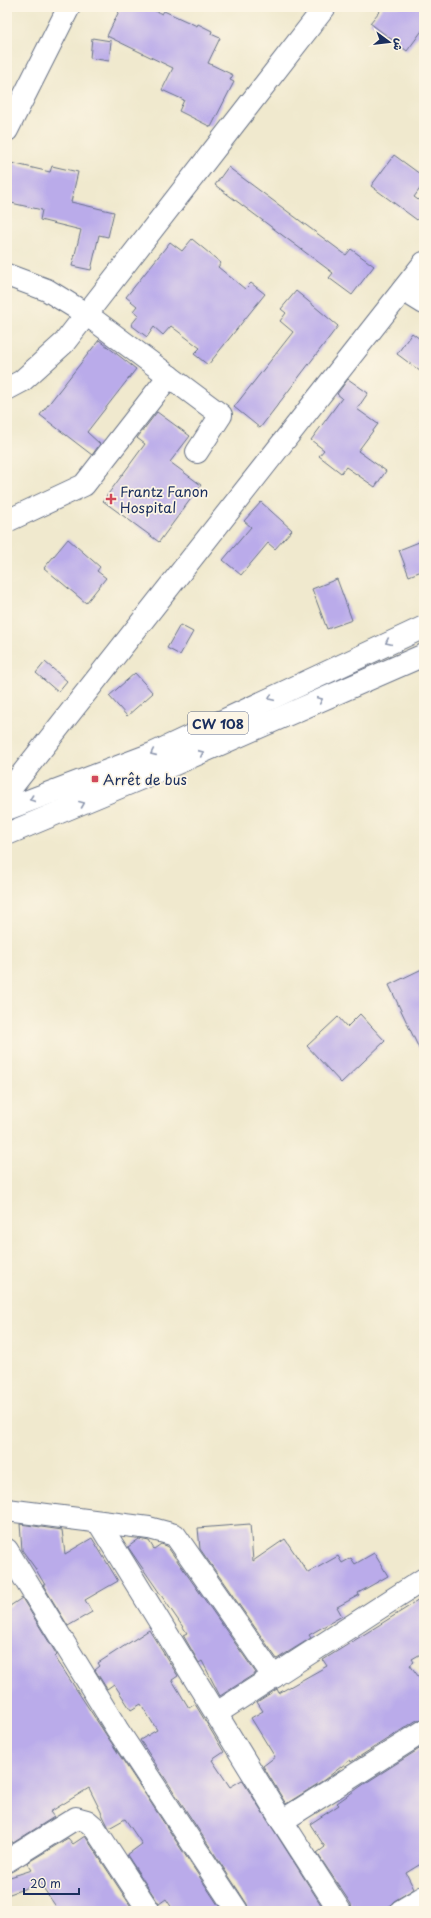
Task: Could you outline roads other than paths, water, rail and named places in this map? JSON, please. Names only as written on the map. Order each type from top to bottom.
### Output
[{"type":"main road","points":[[7,130],[69,7]]},
{"type":"main road","points":[[7,389],[22,381],[64,343],[325,7]]},
{"type":"main road","points":[[7,793],[424,263]]},
{"type":"main road","points":[[7,274],[47,290],[86,314],[222,415],[197,452]]},
{"type":"main road","points":[[403,290],[424,303]]},
{"type":"main road","points":[[7,520],[84,485],[169,376]]},
{"type":"main road","name":"CW 108","points":[[7,809],[152,754],[424,627]]},
{"type":"main road","name":"CW 108","points":[[7,834],[147,777],[424,654]]},
{"type":"main road","points":[[7,1510],[99,1523],[149,1528],[175,1535],[274,1677]]},
{"type":"main road","points":[[99,1523],[217,1713],[282,1822],[340,1911]]},
{"type":"main road","points":[[7,1550],[117,1729],[237,1911]]},
{"type":"main road","points":[[217,1713],[424,1579]]},
{"type":"main road","points":[[282,1822],[424,1731]]},
{"type":"main road","points":[[7,1860],[76,1818],[88,1821],[94,1827],[149,1911]]},
{"type":"main road","points":[[402,1911],[424,1897]]},
{"type":"place","name":"Frantz Fanon Hospital","points":[[111,499]]},
{"type":"place","name":"Arrêt de bus","points":[[95,779]]}]
